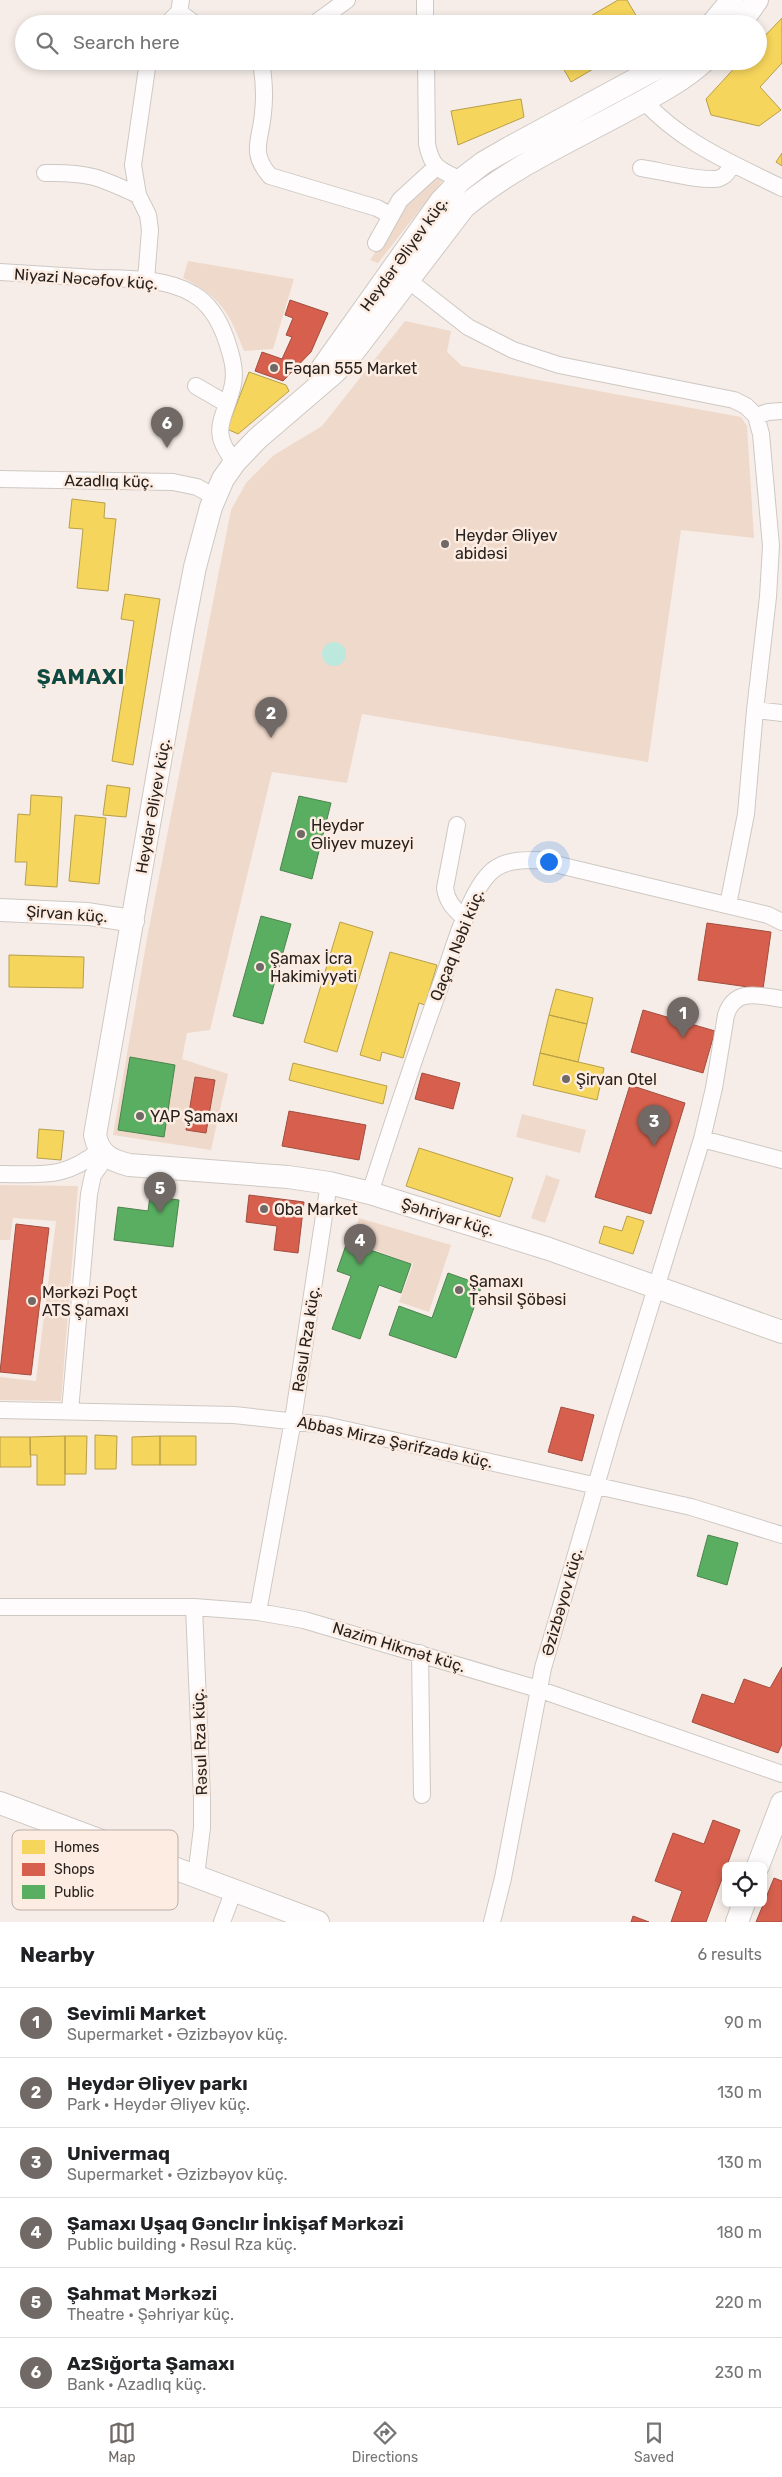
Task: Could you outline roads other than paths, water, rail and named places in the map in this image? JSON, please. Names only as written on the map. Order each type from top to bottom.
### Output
[{"type":"street","points":[[326,15],[347,0]]},
{"type":"street","points":[[424,0],[425,15]]},
{"type":"street","points":[[720,15],[732,0]]},
{"type":"street","points":[[746,15],[756,0]]},
{"type":"street","points":[[146,280],[149,222],[148,215],[138,195],[133,165],[147,70]]},
{"type":"street","points":[[262,70],[264,82],[263,114],[257,149],[260,165],[270,176],[376,208],[390,215]]},
{"type":"street","points":[[426,70],[427,144],[429,157],[435,168],[461,180]]},
{"type":"street","name":"Heydər Əliyev küç.","points":[[103,1154],[95,1135],[97,1120],[182,629],[197,559],[215,497],[223,478],[257,439],[297,405],[421,227],[441,201],[461,180],[483,163],[509,148],[653,70]]},
{"type":"street","points":[[297,405],[334,373],[351,355],[464,207],[482,192],[511,173],[644,101],[690,70]]},
{"type":"street","points":[[644,101],[668,126],[696,144],[782,188]]},
{"type":"street","points":[[641,168],[718,179],[727,174],[732,164]]},
{"type":"street","points":[[376,242],[400,200],[413,186],[435,168]]},
{"type":"street","points":[[45,173],[77,172],[97,176],[138,195]]},
{"type":"street","name":"Niyazi Nəcəfov küç.","points":[[0,272],[146,280],[173,286],[192,293],[214,315],[223,332],[233,364],[233,383],[221,423],[220,436],[221,445],[235,462]]},
{"type":"street","points":[[408,280],[468,326],[513,350],[559,365],[734,400],[746,406],[756,416],[761,434],[776,547],[775,599],[755,710],[746,814],[728,905]]},
{"type":"street","points":[[196,386],[227,404]]},
{"type":"street","points":[[756,416],[768,412],[782,411]]},
{"type":"street","name":"Azadlıq küç.","points":[[0,479],[173,482],[197,487],[215,497]]},
{"type":"street","points":[[755,710],[782,713]]},
{"type":"street","points":[[457,826],[445,888],[446,897],[450,904],[465,919]]},
{"type":"street","name":"Qaçaq Nəbi küç.","points":[[370,1193],[404,1083],[465,919],[480,884],[493,870],[522,860],[538,860],[768,915],[782,922]]},
{"type":"street","name":"Şirvan küç.","points":[[0,910],[88,914],[133,920]]},
{"type":"street","name":"Əzizbəyov küç.","points":[[492,1922],[503,1878],[538,1689],[555,1620],[702,1139],[729,1006],[738,997],[749,995],[782,999]]},
{"type":"street","points":[[702,1139],[782,1160]]},
{"type":"street","points":[[0,1174],[50,1174],[68,1170],[103,1154]]},
{"type":"street","points":[[70,1411],[89,1194],[93,1175],[103,1154]]},
{"type":"street","name":"Şəhriyar küç.","points":[[103,1154],[129,1165],[240,1173],[329,1183],[370,1193],[531,1243],[782,1332]]},
{"type":"street","name":"Rəsul Rza küç.","points":[[258,1612],[293,1420],[329,1183]]},
{"type":"street","name":"Abbas Mirzə Şərifzadə küç.","points":[[0,1410],[234,1415],[325,1425],[729,1517],[782,1535]]},
{"type":"street","name":"Nazim Hikmət küç.","points":[[0,1607],[194,1607],[258,1612],[304,1620],[538,1689],[782,1774]]},
{"type":"street","name":"Rəsul Rza küç.","points":[[194,1607],[202,1798],[200,1851],[196,1876]]},
{"type":"street","points":[[420,1653],[422,1795]]},
{"type":"street","points":[[0,1802],[74,1830]]},
{"type":"street","points":[[760,1862],[782,1803]]},
{"type":"street","points":[[178,1869],[318,1922]]},
{"type":"street","points":[[222,1922],[234,1890]]},
{"type":"street","points":[[737,1922],[743,1907]]},
{"type":"water","points":[[334,642],[343,645],[346,654],[343,663],[334,666],[325,663],[322,654],[325,645]]},
{"type":"place","name":"Fəqan 555 Market","points":[[274,368]]},
{"type":"place","name":"AzSığorta Şamaxı","points":[[167,448]]},
{"type":"place","name":"Heydər Əliyev abidəsi","points":[[445,544]]},
{"type":"place","name":"Heydər Əliyev parkı","points":[[271,738]]},
{"type":"place","name":"Heydər Əliyev muzeyi","points":[[301,834]]},
{"type":"place","name":"Şamax İcra Hakimiyyəti","points":[[260,967]]},
{"type":"place","name":"Sevimli Market","points":[[683,1038]]},
{"type":"place","name":"Şirvan Otel","points":[[566,1079]]},
{"type":"place","name":"YAP Şamaxı","points":[[140,1116]]},
{"type":"place","name":"Univermaq","points":[[654,1146]]},
{"type":"place","name":"Oba Market","points":[[264,1209]]},
{"type":"place","name":"Şahmat Mərkəzi","points":[[160,1213]]},
{"type":"place","name":"Şamaxı Uşaq Gənclır İnkişaf Mərkəzi","points":[[360,1265]]},
{"type":"place","name":"Şamaxı Təhsil Şöbəsi","points":[[459,1290]]},
{"type":"place","name":"Mərkəzi Poçt ATS Şamaxı","points":[[32,1301]]},
{"type":"district","name":"ŞAMAXI","points":[[81,676]]}]
